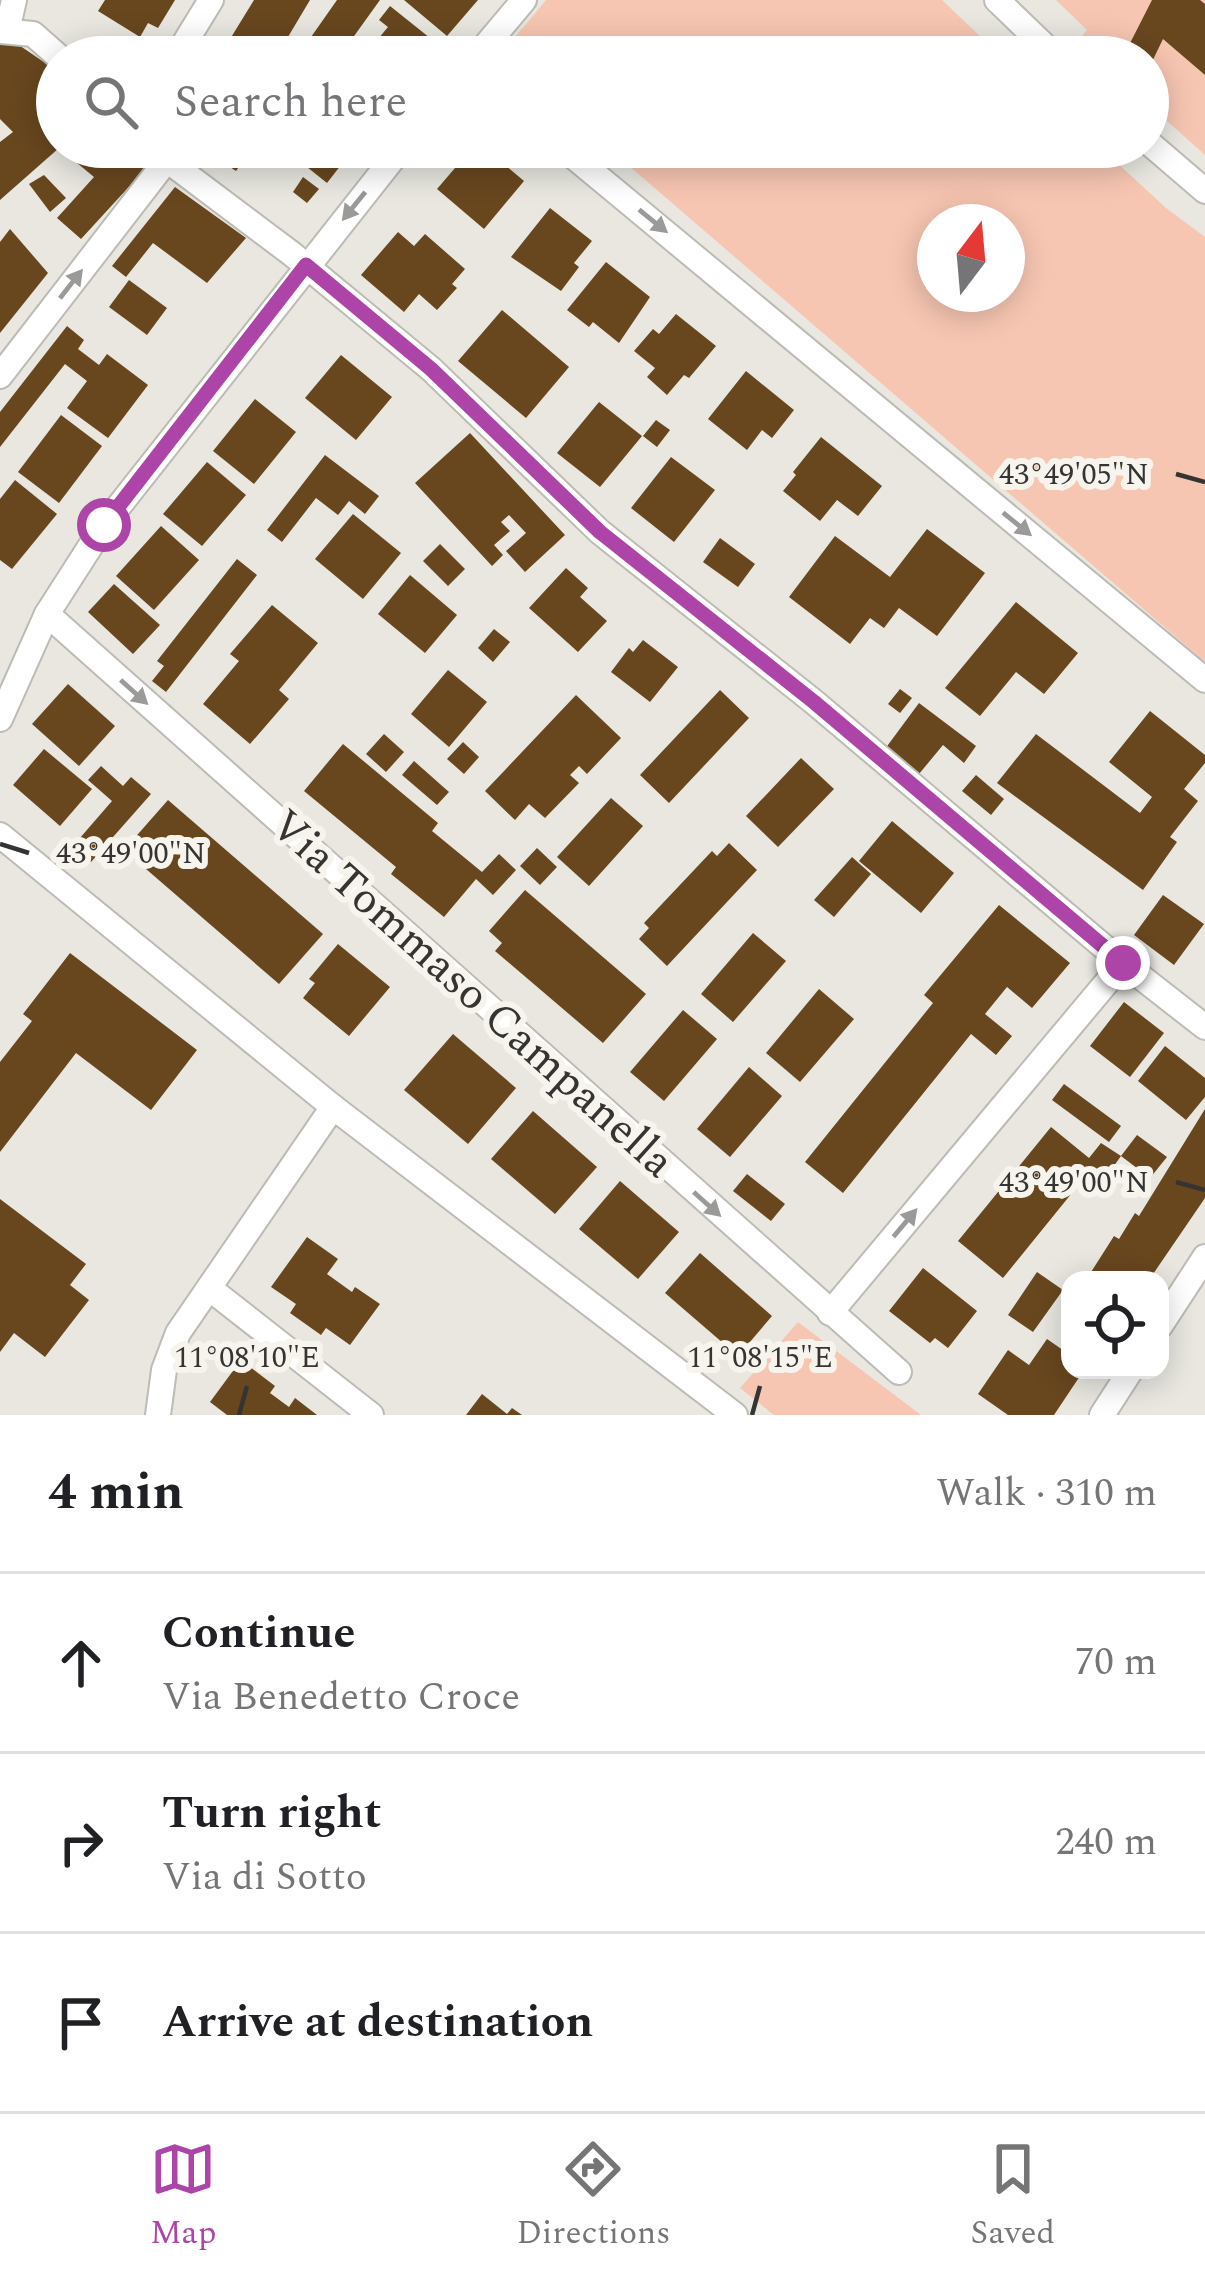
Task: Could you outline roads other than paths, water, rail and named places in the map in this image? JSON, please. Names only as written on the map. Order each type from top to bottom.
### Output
[{"type":"street","points":[[14,0],[4,31],[36,37]]},
{"type":"street","points":[[189,36],[211,0]]},
{"type":"street","points":[[494,36],[524,0]]},
{"type":"street","points":[[997,0],[1034,36]]},
{"type":"street","points":[[1169,160],[1205,191]]},
{"type":"street","points":[[0,376],[151,168]]},
{"type":"street","points":[[179,168],[431,369],[600,532],[814,702],[1205,1027]]},
{"type":"street","points":[[0,718],[47,614],[104,525],[385,168]]},
{"type":"street","points":[[587,168],[1205,680]]},
{"type":"street","name":"Via Tommaso Campanella","points":[[47,614],[899,1372]]},
{"type":"street","points":[[0,835],[333,1107],[735,1415]]},
{"type":"street","points":[[830,1313],[1123,963]]},
{"type":"street","points":[[158,1415],[164,1370],[178,1333],[333,1107]]},
{"type":"street","points":[[1169,1312],[1205,1257]]},
{"type":"street","points":[[209,1288],[371,1415]]},
{"type":"street","points":[[1102,1415],[1126,1379]]}]
